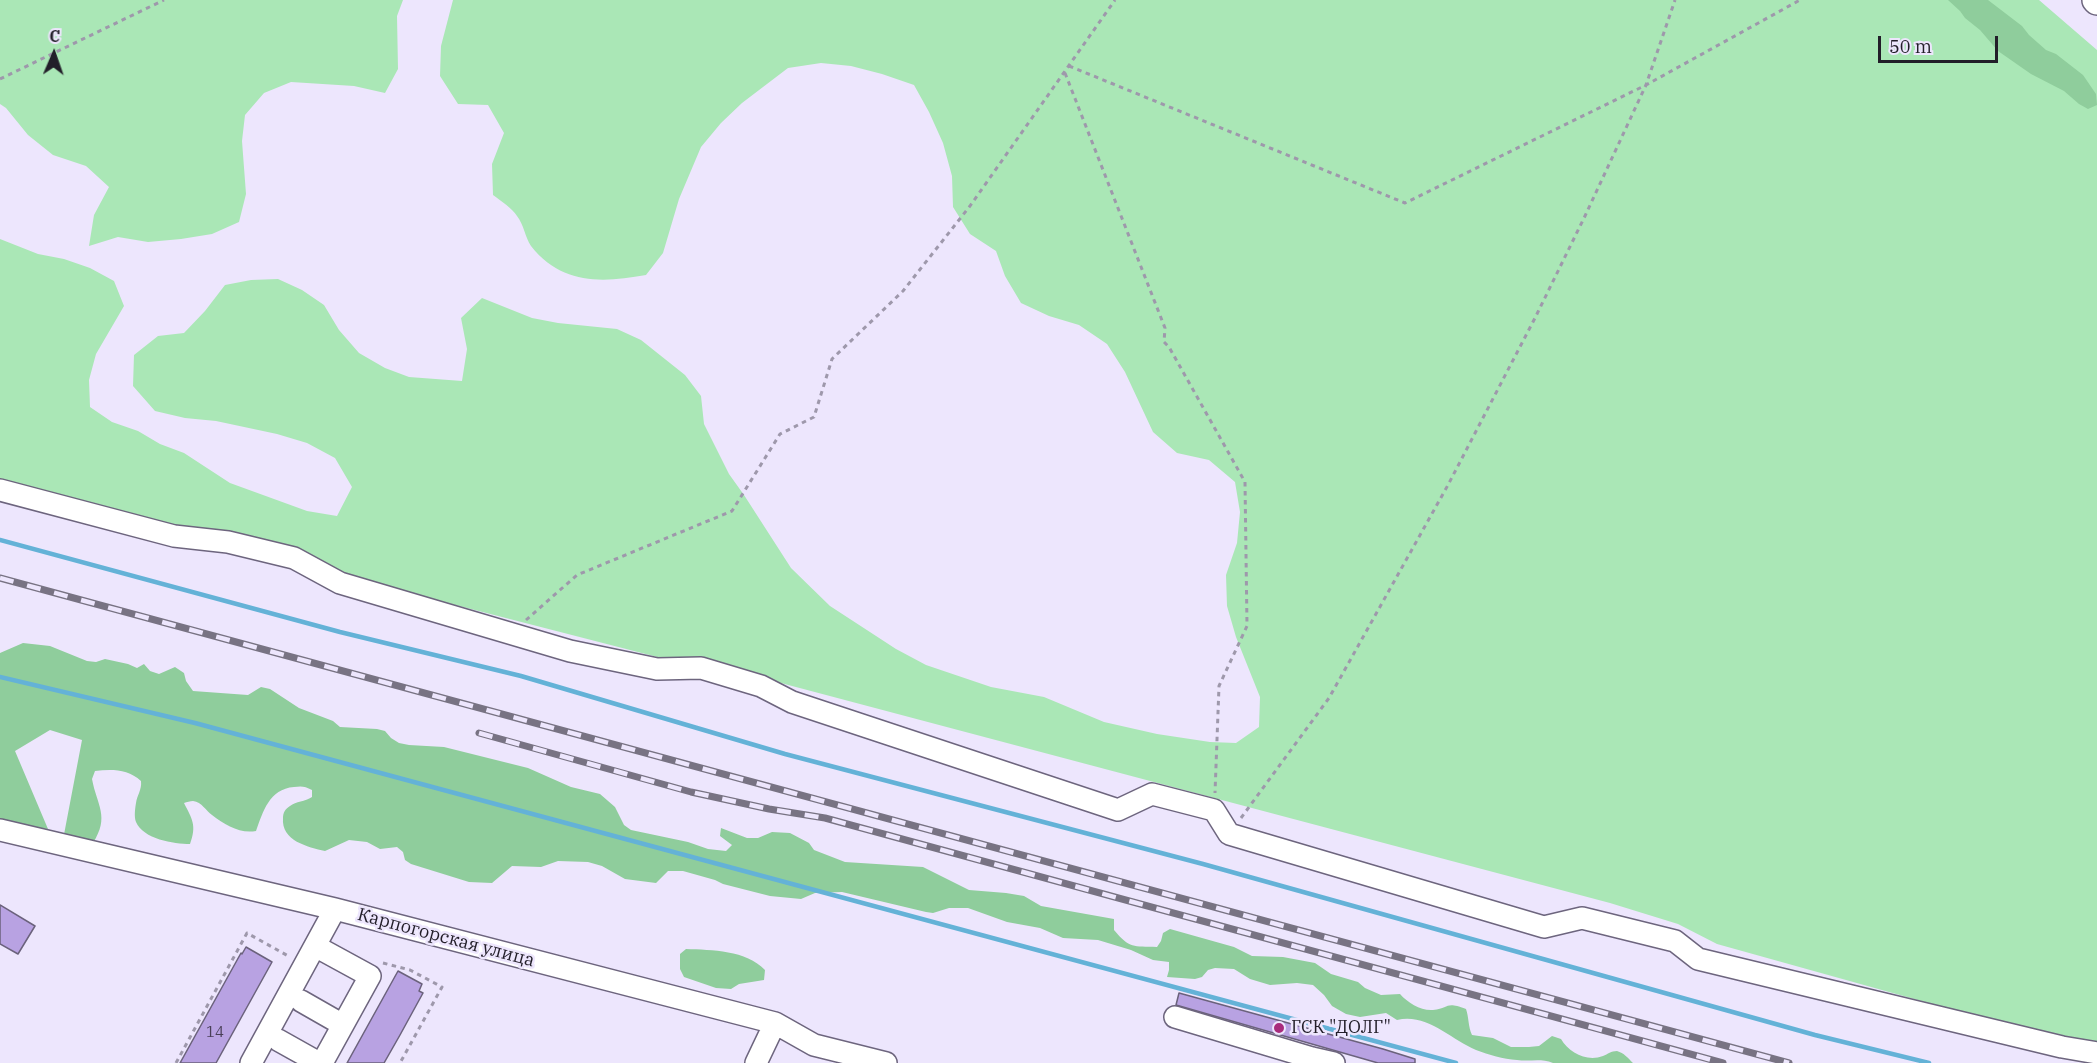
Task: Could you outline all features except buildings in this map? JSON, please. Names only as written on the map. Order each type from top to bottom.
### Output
[{"type":"street","points":[[0,490],[174,536],[228,542],[294,558],[340,583],[570,651],[657,669],[701,668],[760,686],[792,702],[1118,810],[1152,794],[1214,810],[1229,834],[1544,927],[1582,918],[1675,941],[1698,959],[2062,1047],[2097,1053]]},
{"type":"street","name":"Карпогорская улица","points":[[0,830],[336,909],[776,1023],[814,1045],[886,1063]]},
{"type":"street","points":[[251,1063],[336,909]]},
{"type":"street","points":[[278,1040],[320,1063],[370,976],[315,946]]},
{"type":"street","points":[[301,1001],[343,1024]]},
{"type":"street","points":[[1175,1017],[1311,1061],[1334,1063]]},
{"type":"street","points":[[758,1063],[776,1023]]},
{"type":"path","points":[[0,79],[164,0]]},
{"type":"path","points":[[511,633],[577,575],[732,511],[780,434],[814,417],[832,359],[903,291],[970,206],[1115,0]]},
{"type":"path","points":[[1229,834],[1329,698],[1448,484],[1535,318],[1646,85],[1675,0]]},
{"type":"path","points":[[1069,66],[1405,203],[1646,85],[1800,0]]},
{"type":"path","points":[[1064,72],[1165,328],[1164,342],[1169,347],[1245,482],[1247,626],[1219,686],[1214,810]]},
{"type":"path","points":[[176,1063],[247,933],[305,965]]},
{"type":"path","points":[[370,976],[378,961],[410,970],[442,987],[400,1063]]},
{"type":"green space","points":[[0,0],[403,0],[397,16],[398,69],[385,93],[354,86],[291,82],[264,93],[245,115],[242,141],[246,194],[239,222],[212,234],[181,239],[148,242],[118,237],[89,246],[94,215],[109,187],[86,166],[53,155],[28,135],[0,104]]},
{"type":"green space","points":[[453,0],[2039,0],[2097,50],[2097,1050],[1717,944],[1678,924],[1610,903],[762,678],[665,659],[141,524],[0,485],[0,239],[38,254],[64,259],[90,268],[114,281],[124,306],[96,354],[89,380],[90,407],[112,422],[138,431],[160,444],[184,453],[230,483],[307,511],[337,516],[352,487],[335,458],[307,443],[277,434],[155,411],[133,386],[134,355],[158,336],[184,333],[225,285],[251,280],[278,279],[302,290],[324,305],[339,330],[359,353],[385,368],[409,377],[462,381],[467,349],[461,318],[482,298],[532,318],[617,329],[641,340],[685,375],[701,396],[704,424],[729,474],[791,568],[830,606],[896,649],[926,665],[991,687],[1044,697],[1104,722],[1157,734],[1210,742],[1236,743],[1259,727],[1260,697],[1236,637],[1227,606],[1226,575],[1237,543],[1240,512],[1235,482],[1209,460],[1177,453],[1153,432],[1125,372],[1107,344],[1079,325],[1049,316],[1021,303],[1005,276],[996,251],[970,234],[953,207],[952,176],[943,143],[914,85],[851,66],[821,63],[788,68],[742,103],[701,147],[679,199],[663,253],[646,275],[598,280],[584,278],[556,268],[543,259],[531,246],[515,213],[493,195],[492,164],[504,133],[488,105],[458,104],[440,76],[441,46]]},
{"type":"green space","points":[[1948,0],[1988,0],[2022,26],[2046,50],[2056,54],[2083,75],[2096,94],[2097,105],[2088,109],[2064,91],[2031,74],[1998,51],[1980,30]]},
{"type":"green space","points":[[23,643],[50,646],[87,661],[96,662],[105,659],[137,668],[144,664],[150,671],[159,674],[175,667],[184,673],[193,691],[248,695],[261,687],[270,689],[299,708],[333,721],[340,727],[377,729],[385,731],[399,743],[444,747],[528,768],[571,787],[600,794],[615,807],[624,825],[631,830],[688,842],[708,849],[726,851],[732,845],[720,836],[721,828],[747,838],[758,838],[772,832],[790,833],[809,843],[814,850],[845,862],[923,867],[969,890],[1024,896],[1041,906],[1114,919],[1114,930],[1124,941],[1132,945],[1157,947],[1163,933],[1170,929],[1234,947],[1252,956],[1283,957],[1315,963],[1331,974],[1358,982],[1381,995],[1400,994],[1419,1008],[1433,1010],[1451,1005],[1466,1009],[1472,1035],[1493,1038],[1511,1047],[1539,1046],[1552,1036],[1561,1039],[1574,1052],[1585,1057],[1597,1058],[1617,1051],[1633,1063],[1553,1063],[1501,1058],[1476,1050],[1438,1028],[1418,1020],[1397,1020],[1386,1013],[1360,1017],[1346,1014],[1332,1006],[1313,985],[1297,983],[1270,985],[1250,979],[1234,969],[1215,968],[1195,979],[1167,977],[1169,962],[1153,960],[1131,950],[1098,940],[1063,938],[1040,928],[1007,922],[968,908],[949,908],[933,913],[842,892],[815,893],[801,899],[770,896],[683,871],[668,871],[656,883],[625,879],[602,866],[588,862],[558,861],[541,867],[512,866],[492,883],[469,882],[411,864],[405,860],[403,852],[397,847],[380,849],[367,842],[349,840],[325,851],[297,842],[286,832],[283,816],[292,804],[312,797],[312,790],[303,787],[278,792],[268,803],[256,831],[250,832],[227,825],[196,802],[184,803],[193,827],[190,844],[183,844],[168,842],[145,833],[136,822],[135,813],[141,781],[131,774],[120,771],[95,771],[92,779],[101,811],[101,825],[98,834],[93,843],[62,845],[82,740],[50,730],[15,751],[48,829],[0,825],[0,653]]},
{"type":"green space","points":[[686,949],[728,952],[748,958],[765,970],[764,980],[739,984],[731,989],[716,988],[684,977],[680,969],[680,954]]},
{"type":"waterway","points":[[0,540],[340,632],[521,676],[785,754],[1203,864],[1815,1035],[1929,1063]]},
{"type":"waterway","points":[[0,677],[195,723],[1456,1063]]},
{"type":"railway","points":[[0,578],[1789,1063]]},
{"type":"railway","points":[[479,733],[691,792],[769,809],[825,818],[1723,1063]]},
{"type":"place","name":"ГСК \"ДОЛГ\"","points":[[1279,1028]]}]
